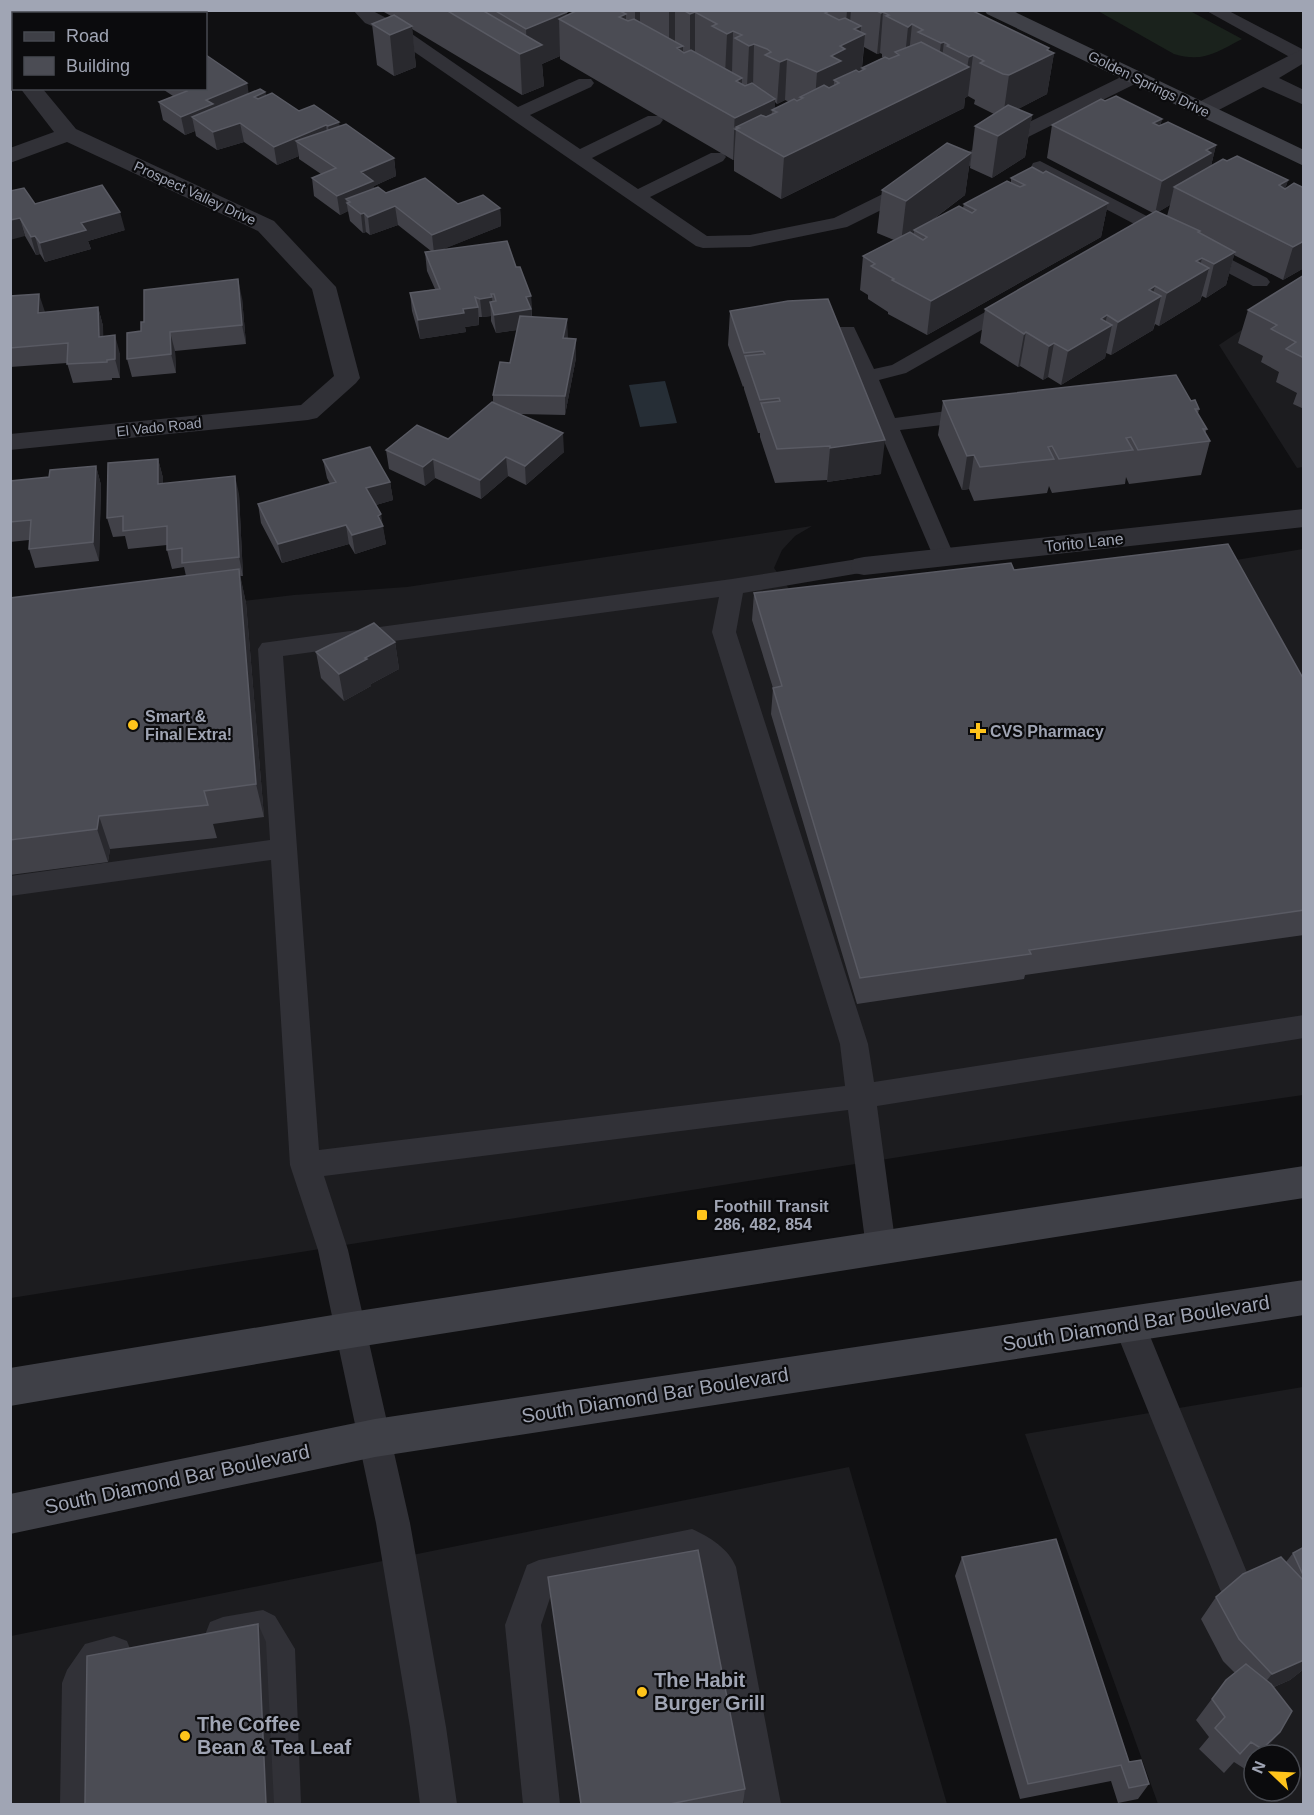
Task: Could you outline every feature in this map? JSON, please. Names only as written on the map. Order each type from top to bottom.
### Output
[{"type":"main road","name":"Golden Springs Drive","points":[[994,10],[1304,159]]},
{"type":"main road","points":[[10,1387],[351,1330],[1304,1182]]},
{"type":"main road","name":"South Diamond Bar Boulevard","points":[[10,1514],[375,1438],[1304,1297]]},
{"type":"street","points":[[1203,110],[1263,79],[1302,55]]},
{"type":"street","points":[[1263,79],[1304,99]]},
{"type":"street","name":"Prospect Valley Drive","points":[[32,90],[68,134],[266,226],[324,287],[347,378],[308,412]]},
{"type":"street","points":[[10,156],[68,134]]},
{"type":"street","name":"El Vado Road","points":[[10,442],[308,412]]},
{"type":"street","name":"Torito Lane","points":[[864,566],[1304,518]]},
{"type":"lane","points":[[361,10],[371,19],[390,27],[703,242],[750,242],[840,223],[1135,77]]},
{"type":"lane","points":[[1213,10],[1302,55]]},
{"type":"lane","points":[[517,114],[585,83]]},
{"type":"lane","points":[[579,156],[654,120]]},
{"type":"lane","points":[[637,196],[717,158]]},
{"type":"lane","points":[[1040,167],[1260,282]]},
{"type":"lane","points":[[1131,237],[1151,225]]},
{"type":"lane","points":[[867,377],[899,369],[1030,294]]},
{"type":"lane","points":[[847,331],[944,558]]},
{"type":"lane","points":[[888,424],[993,412]]},
{"type":"lane","points":[[438,1804],[428,1727],[393,1523],[333,1250],[305,1165],[270,649],[732,587],[864,566]]},
{"type":"lane","points":[[732,587],[724,632],[854,1044],[881,1248]]},
{"type":"lane","points":[[10,885],[284,848]]},
{"type":"lane","points":[[305,1165],[861,1096],[1304,1026]]},
{"type":"lane","points":[[1129,1324],[1238,1592]]},
{"type":"lane","points":[[541,1804],[524,1626],[539,1577],[692,1546],[719,1567],[763,1804]]},
{"type":"lane","points":[[192,1641],[263,1628],[277,1649],[283,1804]]},
{"type":"lane","points":[[78,1804],[80,1683],[98,1657],[145,1648]]},
{"type":"shaded area","points":[[1098,11],[1190,11],[1242,39],[1210,55],[1184,56],[1174,54]]},
{"type":"shaded area","points":[[1303,289],[1303,467],[1297,468],[1219,345]]},
{"type":"shaded area","points":[[665,381],[677,423],[640,427],[629,385]]},
{"type":"shaded area","points":[[812,526],[795,536],[782,550],[774,568],[790,590],[1236,560],[1303,549],[1303,1095],[11,1298],[11,628],[294,595],[407,587]]},
{"type":"shaded area","points":[[1303,1387],[1303,1804],[1158,1804],[1025,1434]]},
{"type":"shaded area","points":[[849,1467],[947,1804],[11,1804],[11,1636]]},
{"type":"building","points":[[53,10],[131,10],[125,12],[54,12]]},
{"type":"building","points":[[446,10],[482,10],[542,45],[520,54]]},
{"type":"building","points":[[494,10],[565,10],[567,12],[526,29]]},
{"type":"building","points":[[578,10],[618,10],[626,14],[619,17],[628,21],[634,19],[683,46],[677,48],[684,53],[691,50],[742,78],[736,81],[745,86],[752,83],[775,99],[735,118],[559,19]]},
{"type":"building","points":[[683,10],[831,10],[825,13],[839,20],[845,18],[861,26],[854,29],[865,34],[840,46],[845,49],[831,56],[841,61],[817,72],[787,59],[780,62],[765,55],[771,52],[767,49],[754,44],[749,46],[735,38],[742,35],[733,31],[727,34],[712,26],[717,24],[695,12],[690,14]]},
{"type":"building","points":[[875,10],[971,10],[1049,48],[1047,50],[1054,53],[1009,75],[1003,74],[980,63],[984,61],[973,55],[969,57],[947,46],[949,45],[944,42],[941,43],[918,32],[923,30],[912,24],[908,27],[886,16],[889,15]]},
{"type":"building","points":[[394,15],[412,26],[390,35],[372,24]]},
{"type":"building","points":[[921,42],[969,67],[784,157],[735,129],[761,115],[766,117],[777,112],[772,110],[794,99],[797,101],[803,98],[800,97],[824,85],[829,88],[839,83],[834,80],[856,70],[859,72],[865,69],[862,68],[885,57],[889,59],[899,55],[895,52]]},
{"type":"building","points":[[207,56],[247,83],[206,100],[213,104],[181,117],[159,102],[187,91],[207,90]]},
{"type":"building","points":[[260,89],[265,92],[254,97],[258,99],[272,93],[299,111],[314,105],[339,122],[326,125],[274,147],[240,123],[213,132],[192,117]]},
{"type":"building","points":[[1116,96],[1162,119],[1153,123],[1159,126],[1168,122],[1216,145],[1206,150],[1211,153],[1162,181],[1052,125],[1101,99],[1105,101]]},
{"type":"building","points":[[1008,105],[1032,115],[998,136],[975,126]]},
{"type":"building","points":[[346,124],[394,158],[361,172],[373,181],[337,196],[312,178],[336,168],[296,141]]},
{"type":"building","points":[[947,143],[971,153],[906,201],[882,190]]},
{"type":"building","points":[[1237,156],[1288,180],[1279,185],[1285,189],[1294,183],[1304,188],[1304,241],[1293,247],[1174,187],[1223,159],[1227,161]]},
{"type":"building","points":[[1032,167],[1043,173],[1046,171],[1108,203],[931,301],[892,280],[894,279],[871,266],[875,264],[863,256],[910,232],[923,240],[927,237],[914,230],[959,206],[972,213],[976,210],[964,204],[1007,181],[1020,187],[1025,185],[1011,178]]},
{"type":"building","points":[[425,178],[458,204],[483,195],[500,208],[432,235],[395,206],[368,217],[347,203],[350,202],[346,199],[378,187],[386,193]]},
{"type":"building","points":[[102,185],[120,212],[81,223],[86,230],[40,243],[35,236],[31,237],[20,218],[10,220],[10,191],[24,188],[35,204]]},
{"type":"building","points":[[1156,211],[1200,231],[1198,232],[1235,252],[1214,264],[1202,258],[1196,261],[1209,268],[1167,293],[1155,286],[1149,290],[1161,296],[1118,322],[1107,315],[1101,319],[1112,325],[1068,351],[1054,343],[1049,346],[1026,332],[1024,334],[985,309]]},
{"type":"building","points":[[507,241],[516,267],[520,267],[531,296],[526,297],[531,309],[494,315],[490,302],[496,301],[494,294],[491,294],[492,297],[480,299],[475,297],[478,307],[463,309],[464,313],[418,320],[410,293],[440,289],[425,252]]},
{"type":"building","points":[[1304,275],[1304,358],[1286,349],[1296,342],[1271,329],[1277,325],[1248,310]]},
{"type":"building","points":[[238,279],[242,325],[170,332],[171,354],[127,359],[127,333],[141,331],[141,322],[144,322],[144,290]]},
{"type":"building","points":[[39,294],[38,313],[98,307],[99,337],[115,335],[115,359],[107,360],[107,362],[67,364],[68,343],[10,348],[10,296]]},
{"type":"building","points":[[828,299],[885,440],[830,448],[830,446],[777,449],[761,403],[780,401],[779,398],[760,400],[745,356],[765,354],[763,351],[744,353],[730,311],[788,301]]},
{"type":"building","points":[[520,316],[567,319],[563,338],[576,339],[565,396],[493,395],[500,362],[510,363]]},
{"type":"building","points":[[1176,375],[1191,401],[1195,400],[1199,409],[1195,409],[1207,429],[1203,429],[1210,441],[1138,450],[1131,437],[1126,438],[1133,450],[1059,459],[1052,446],[1048,447],[1054,459],[980,467],[974,455],[967,456],[943,401]]},
{"type":"building","points":[[492,402],[563,433],[525,466],[506,457],[480,480],[433,459],[423,467],[386,450],[417,425],[448,439]]},
{"type":"building","points":[[370,447],[390,482],[366,488],[381,514],[378,516],[383,526],[352,535],[346,525],[278,544],[258,504],[336,482],[323,460]]},
{"type":"building","points":[[158,459],[158,484],[235,476],[239,557],[182,563],[182,548],[167,550],[167,526],[123,531],[123,516],[107,518],[108,463]]},
{"type":"building","points":[[96,466],[93,542],[29,549],[31,520],[10,522],[10,481],[49,477],[50,470]]},
{"type":"building","points":[[1228,544],[1304,680],[1304,910],[1029,950],[1031,954],[860,978],[773,688],[782,686],[754,593],[1011,563],[1014,570]]},
{"type":"building","name":"Smart & Final Extra!","points":[[239,569],[256,784],[204,791],[208,805],[99,816],[97,829],[10,840],[10,598]]},
{"type":"building","points":[[374,623],[395,642],[339,674],[316,652]]},
{"type":"building","points":[[1056,1539],[1129,1762],[1141,1760],[1149,1784],[1129,1788],[1121,1765],[1028,1784],[962,1557]]},
{"type":"building","points":[[1304,1547],[1304,1577],[1293,1553]]},
{"type":"building","points":[[698,1550],[745,1789],[670,1804],[581,1804],[548,1577]]},
{"type":"building","points":[[1281,1557],[1304,1581],[1304,1660],[1272,1674],[1239,1639],[1216,1597],[1243,1574]]},
{"type":"building","points":[[258,1624],[266,1804],[85,1804],[87,1656]]},
{"type":"building","points":[[1246,1664],[1271,1684],[1292,1711],[1280,1732],[1268,1743],[1242,1743],[1240,1754],[1215,1728],[1225,1717],[1212,1699],[1226,1680]]},
{"type":"place","name":"Smart & Final Extra!","points":[[133,725]]},
{"type":"place","name":"CVS Pharmacy","points":[[978,731]]},
{"type":"place","name":"Foothill Transit 286, 482, 854","points":[[702,1215]]},
{"type":"place","name":"The Habit Burger Grill","points":[[642,1692]]},
{"type":"place","name":"The Coffee Bean & Tea Leaf","points":[[185,1736]]}]
